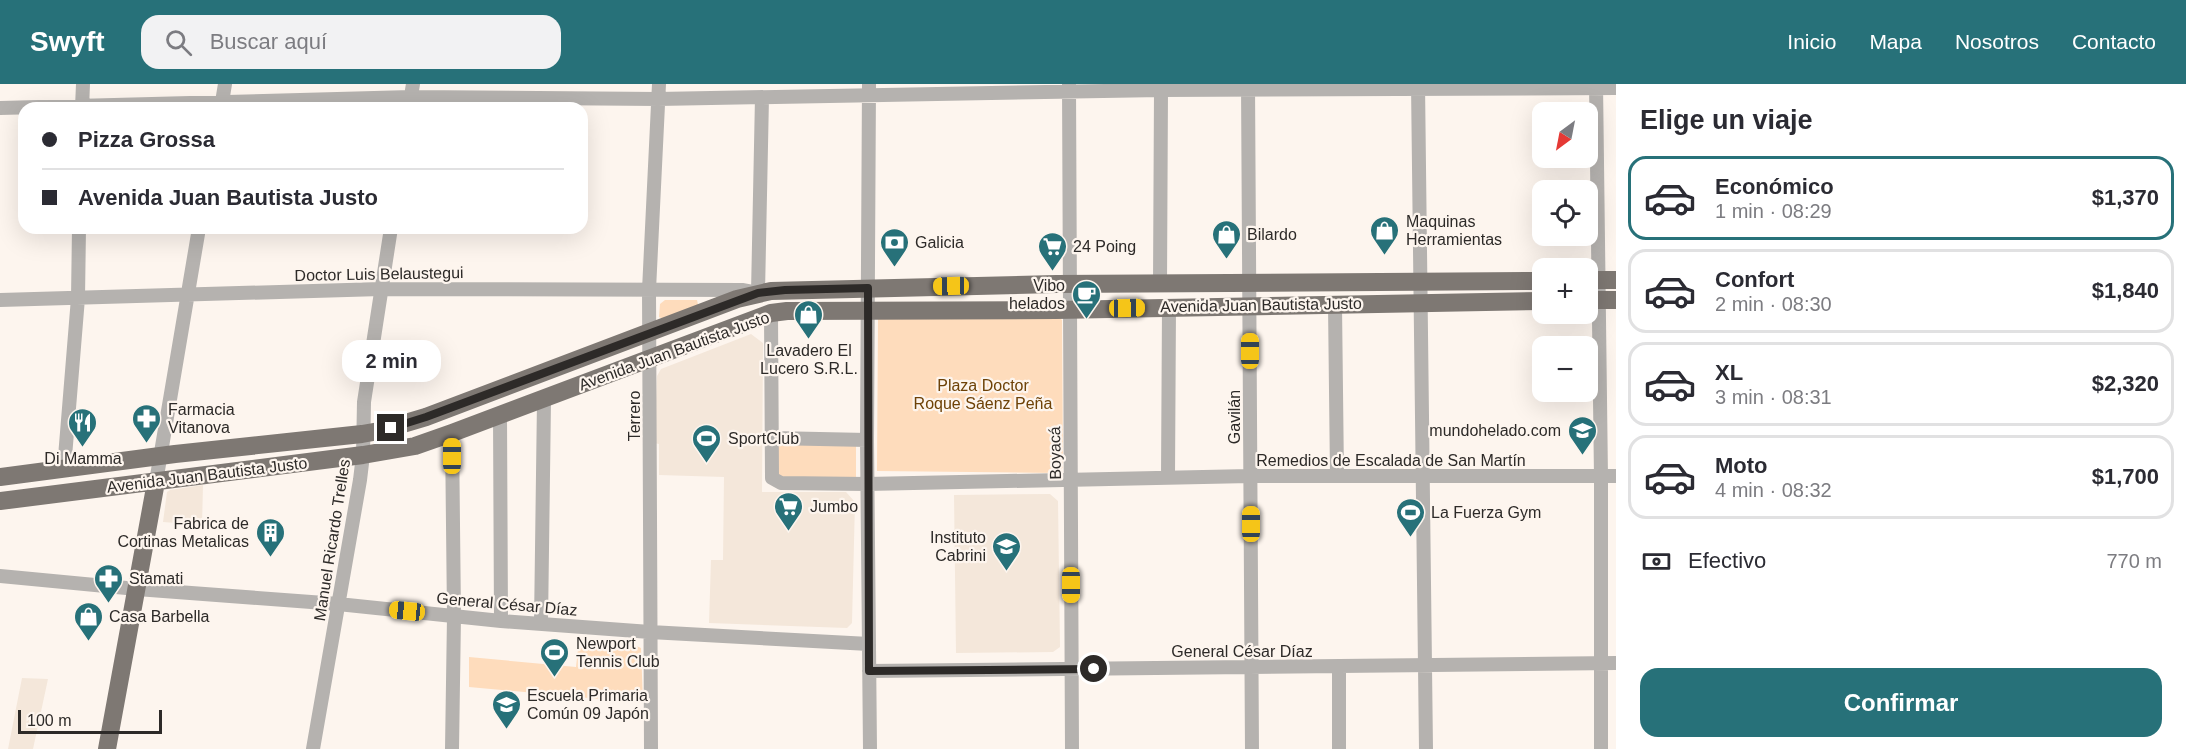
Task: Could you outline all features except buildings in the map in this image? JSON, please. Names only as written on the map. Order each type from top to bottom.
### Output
[{"type":"main road","name":"Avenida Juan Bautista Justo","points":[[0,477],[378,431],[426,417],[758,293],[785,290],[1070,284],[1532,281]]},
{"type":"main road","name":"Avenida Juan Bautista Justo","points":[[0,501],[363,455],[415,446],[544,400],[651,357],[771,313],[1532,301]]},
{"type":"main road","points":[[107,749],[156,482]]},
{"type":"street","points":[[82,102],[83,84]]},
{"type":"street","points":[[222,102],[225,84]]},
{"type":"street","name":"Terrero","points":[[651,749],[650,290],[659,84]]},
{"type":"street","points":[[285,102],[411,96],[658,99],[762,97],[869,90],[1596,86],[1616,88]]},
{"type":"street","points":[[1596,86],[1601,280],[1601,749]]},
{"type":"street","name":"Gavilán","points":[[1248,87],[1252,749]]},
{"type":"street","points":[[1418,87],[1426,749]]},
{"type":"street","name":"Boyacá","points":[[1069,88],[1072,749]]},
{"type":"street","points":[[869,90],[867,484],[870,749]]},
{"type":"street","points":[[1160,284],[1161,90]]},
{"type":"street","points":[[758,293],[762,97]]},
{"type":"street","points":[[0,108],[18,108]]},
{"type":"street","points":[[64,469],[78,298],[79,234]]},
{"type":"street","points":[[156,482],[199,234]]},
{"type":"street","name":"Manuel Ricardo Trelles","points":[[312,749],[363,455],[364,402],[390,234]]},
{"type":"street","name":"Doctor Luis Belaustegui","points":[[0,300],[381,289],[742,290],[758,293]]},
{"type":"street","points":[[1335,305],[1337,476]]},
{"type":"street","points":[[1168,476],[1169,307]]},
{"type":"street","points":[[771,313],[772,438],[867,440]]},
{"type":"street","points":[[541,624],[544,400]]},
{"type":"street","points":[[500,416],[501,621]]},
{"type":"street","points":[[452,434],[454,616],[452,749]]},
{"type":"street","name":"Remedios de Escalada de San Martín","points":[[772,438],[772,478],[781,483],[867,484],[1168,476],[1616,476]]},
{"type":"street","name":"General César Díaz","points":[[0,576],[338,604],[501,621],[869,644]]},
{"type":"street","name":"General César Díaz","points":[[869,671],[1616,663]]},
{"type":"street","points":[[1339,667],[1339,749]]},
{"type":"shaded area","name":"Jumbo","points":[[751,334],[763,343],[762,492],[846,492],[855,502],[852,623],[847,628],[709,623],[711,560],[723,560],[724,477],[659,475],[659,444],[654,443],[657,376],[661,369]]},
{"type":"shaded area","points":[[203,485],[202,525],[163,522],[167,492]]},
{"type":"shaded area","name":"Instituto Cabrini","points":[[1050,494],[1058,501],[1060,647],[1053,652],[956,653],[954,495]]},
{"type":"shaded area","points":[[22,678],[48,679],[33,749],[8,749]]},
{"type":"green space","points":[[665,300],[697,300],[699,309],[663,319],[659,317],[660,304]]},
{"type":"green space","name":"Plaza Doctor Roque Sáenz Peña","points":[[1056,314],[1062,320],[1063,467],[1059,473],[877,471],[878,318]]},
{"type":"green space","points":[[774,437],[856,437],[856,481],[774,481]]},
{"type":"green space","name":"Newport Tennis Club","points":[[579,640],[634,645],[641,648],[643,703],[469,687],[469,657],[576,667]]},
{"type":"place","name":"Maquinas Herramientas","points":[[1385,256]]},
{"type":"place","name":"Bilardo","points":[[1226,260]]},
{"type":"place","name":"Galicia","points":[[894,268]]},
{"type":"place","name":"24 Poing","points":[[1052,272]]},
{"type":"place","name":"Vibo helados","points":[[1086,320]]},
{"type":"place","name":"Lavadero El Lucero S.R.L.","points":[[809,340]]},
{"type":"place","name":"Farmacia Vitanova","points":[[147,444]]},
{"type":"place","name":"Di Mamma","points":[[83,448]]},
{"type":"place","name":"mundohelado.com","points":[[1582,456]]},
{"type":"place","name":"SportClub","points":[[707,464]]},
{"type":"place","name":"Jumbo","points":[[789,532]]},
{"type":"place","name":"La Fuerza Gym","points":[[1410,538]]},
{"type":"place","name":"Fabrica de Cortinas Metalicas","points":[[270,558]]},
{"type":"place","name":"Instituto Cabrini","points":[[1007,572]]},
{"type":"place","name":"Stamati","points":[[108,604]]},
{"type":"place","name":"Casa Barbella","points":[[88,642]]},
{"type":"place","name":"Newport Tennis Club","points":[[555,678]]},
{"type":"place","name":"Escuela Primaria Común 09 Japón","points":[[506,730]]},
{"type":"route","points":[[391,428],[426,417],[737,299],[771,291],[868,288],[869,671],[1094,669]]}]
